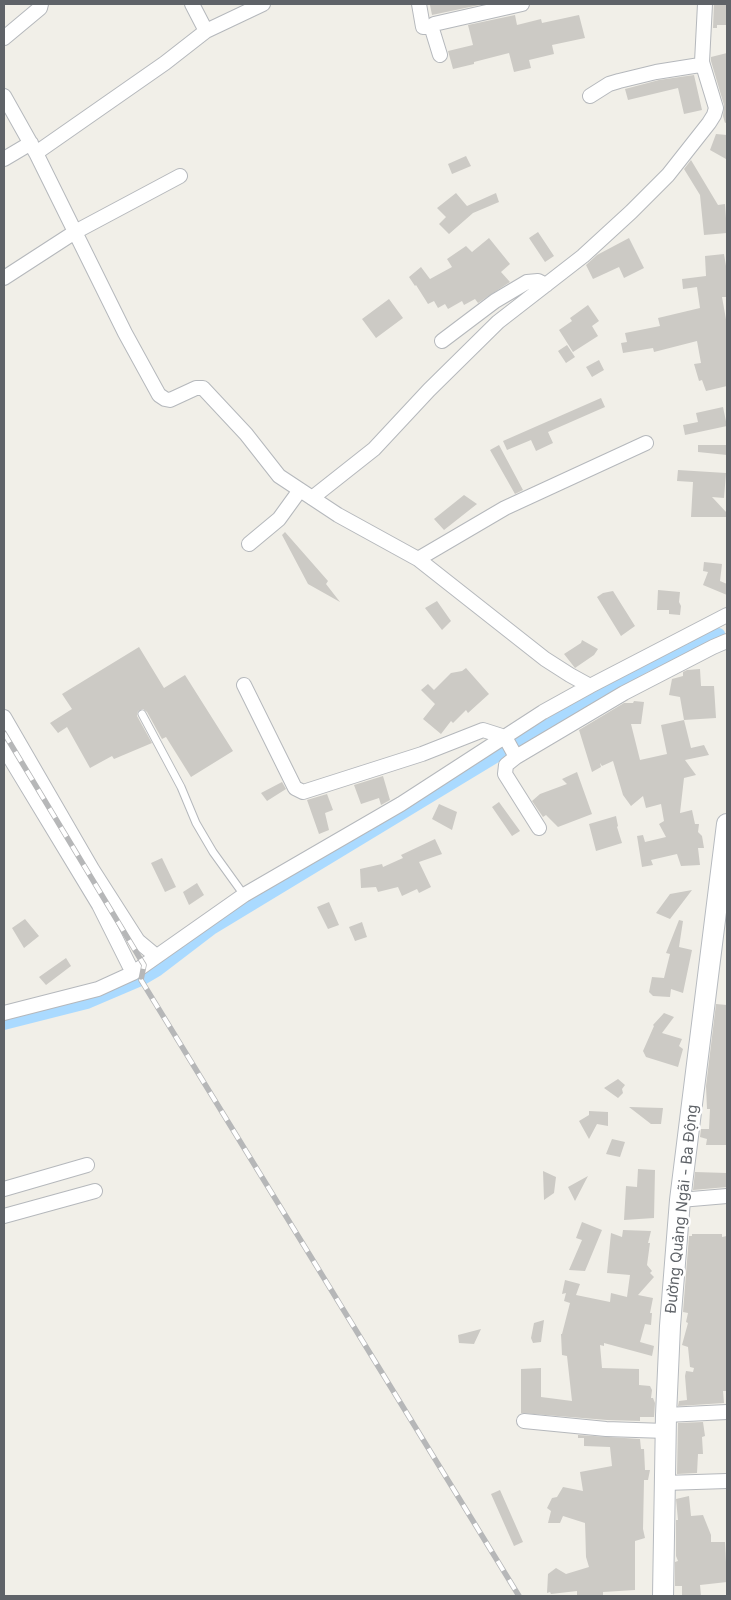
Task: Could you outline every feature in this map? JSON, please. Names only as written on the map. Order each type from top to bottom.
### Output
[{"type":"main road","name":"Đường Quảng Ngãi - Ba Động","points":[[663,1596],[670,1326],[680,1200],[727,824]]},
{"type":"street","points":[[4,38],[40,8],[41,4]]},
{"type":"street","points":[[192,4],[206,31]]},
{"type":"street","points":[[4,159],[34,148],[165,63],[206,31],[263,4]]},
{"type":"street","points":[[419,4],[424,27],[522,4]]},
{"type":"street","points":[[249,544],[306,494],[374,449],[428,390],[498,322],[583,256],[668,175],[711,120],[716,108],[702,62],[705,4]]},
{"type":"street","points":[[432,26],[440,55]]},
{"type":"street","points":[[590,96],[619,80],[700,65],[702,62]]},
{"type":"street","points":[[4,96],[34,148],[125,333],[159,395],[170,400],[196,388],[203,388],[246,434],[279,476],[338,515],[418,559],[545,659],[590,686]]},
{"type":"street","points":[[711,120],[727,113]]},
{"type":"street","points":[[4,278],[75,232],[180,176]]},
{"type":"street","points":[[442,341],[495,301],[527,282],[534,280],[546,285]]},
{"type":"street","points":[[418,559],[505,508],[646,443]]},
{"type":"street","points":[[539,828],[505,774],[510,747],[543,712],[727,615]]},
{"type":"street","points":[[4,1013],[98,989],[133,973],[244,894],[401,804],[510,747],[624,693],[727,641]]},
{"type":"street","points":[[244,685],[295,788],[303,792],[422,754],[483,730],[510,747]]},
{"type":"street","points":[[4,717],[97,877],[138,941],[156,956]]},
{"type":"street","points":[[4,748],[99,905],[133,973]]},
{"type":"street","points":[[4,1189],[87,1166]]},
{"type":"street","points":[[4,1216],[94,1191]]},
{"type":"street","points":[[680,1200],[727,1196]]},
{"type":"street","points":[[524,1421],[606,1429],[666,1423],[727,1412]]},
{"type":"street","points":[[665,1483],[727,1481]]},
{"type":"lane","points":[[142,714],[181,786],[196,822],[213,852],[244,894]]},
{"type":"building","points":[[484,4],[432,15],[430,5]]},
{"type":"building","points":[[714,4],[727,4],[727,25],[717,25],[717,28],[713,28]]},
{"type":"building","points":[[515,15],[517,25],[541,19],[542,23],[579,15],[585,38],[552,45],[554,54],[529,60],[531,68],[514,72],[509,53],[453,69],[448,51],[473,45],[468,25]]},
{"type":"building","points":[[727,53],[727,122],[725,123],[723,116],[724,105],[711,57]]},
{"type":"building","points":[[694,75],[702,110],[684,114],[678,88],[628,100],[625,89],[659,80]]},
{"type":"building","points":[[716,134],[727,135],[726,159],[710,150]]},
{"type":"building","points":[[466,156],[471,166],[452,174],[448,164]]},
{"type":"building","points":[[691,160],[718,205],[725,204],[727,233],[704,235],[700,195],[684,169]]},
{"type":"building","points":[[456,193],[467,206],[496,193],[499,202],[473,213],[449,234],[439,224],[446,217],[437,208]]},
{"type":"building","points":[[538,232],[554,256],[545,262],[529,238]]},
{"type":"building","points":[[489,238],[510,264],[501,272],[510,282],[478,303],[475,299],[464,305],[462,301],[448,309],[445,304],[438,308],[434,301],[428,304],[409,277],[421,267],[430,279],[452,267],[447,259],[466,246],[472,252]]},
{"type":"building","points":[[629,238],[644,268],[624,278],[619,267],[593,279],[586,265],[597,255]]},
{"type":"building","points":[[724,254],[727,272],[727,297],[722,297],[727,325],[727,386],[706,391],[702,380],[699,381],[694,364],[701,363],[697,341],[654,352],[653,348],[623,353],[621,343],[627,342],[625,333],[660,326],[658,318],[700,308],[697,287],[683,289],[682,279],[706,276],[705,256]]},
{"type":"building","points":[[389,299],[403,318],[376,338],[362,319]]},
{"type":"building","points":[[588,305],[599,321],[592,326],[598,336],[573,352],[559,330],[572,321],[570,318]]},
{"type":"building","points":[[567,345],[575,357],[566,363],[558,351]]},
{"type":"building","points":[[599,360],[604,370],[592,377],[586,367]]},
{"type":"building","points":[[601,398],[605,407],[548,432],[553,443],[536,451],[531,440],[507,450],[503,441]]},
{"type":"building","points":[[723,407],[727,426],[685,435],[683,425],[698,422],[696,413]]},
{"type":"building","points":[[499,445],[523,490],[515,494],[490,450]]},
{"type":"building","points":[[698,445],[727,445],[727,455],[698,452]]},
{"type":"building","points":[[678,470],[726,473],[724,498],[712,497],[727,513],[727,517],[691,517],[693,482],[677,481]]},
{"type":"building","points":[[464,495],[477,504],[444,530],[434,519]]},
{"type":"building","points":[[285,532],[328,581],[326,584],[340,602],[308,584],[282,535]]},
{"type":"building","points":[[704,562],[722,564],[720,581],[727,584],[727,595],[703,585],[708,572],[703,571]]},
{"type":"building","points":[[658,590],[680,592],[680,615],[669,614],[669,610],[657,610]]},
{"type":"building","points":[[613,591],[635,626],[621,636],[597,597],[603,593]]},
{"type":"building","points":[[437,601],[451,621],[442,630],[425,608]]},
{"type":"building","points":[[582,640],[598,649],[594,655],[575,668],[564,654],[581,643]]},
{"type":"building","points":[[139,647],[164,688],[185,675],[233,751],[191,777],[166,737],[162,739],[147,712],[143,709],[138,711],[137,716],[152,743],[114,759],[112,756],[90,768],[67,727],[58,733],[50,723],[72,709],[62,694]]},
{"type":"building","points":[[466,668],[489,694],[468,713],[466,710],[453,723],[451,721],[441,734],[423,719],[435,704],[421,690],[428,684],[434,690],[451,673],[462,671]]},
{"type":"building","points":[[700,669],[701,686],[714,686],[716,718],[684,720],[680,697],[669,695],[672,679],[683,676],[683,672],[687,670]]},
{"type":"building","points":[[634,701],[644,702],[641,724],[631,724],[640,760],[667,754],[661,725],[684,720],[691,748],[704,745],[709,755],[685,760],[696,775],[684,778],[680,813],[692,810],[695,824],[699,824],[698,832],[702,836],[704,848],[698,848],[700,865],[681,866],[677,854],[651,860],[653,865],[642,867],[637,836],[643,835],[645,842],[666,837],[659,824],[664,821],[661,804],[646,808],[643,796],[631,806],[623,795],[613,761],[602,766],[600,763],[601,767],[592,772],[579,730],[624,703],[633,703]]},
{"type":"building","points":[[577,772],[592,814],[558,827],[546,815],[543,817],[532,801],[540,794],[567,784],[562,779]]},
{"type":"building","points":[[383,776],[390,800],[381,805],[379,798],[361,804],[354,785]]},
{"type":"building","points":[[282,782],[286,789],[267,801],[261,793]]},
{"type":"building","points":[[327,794],[333,810],[325,813],[329,830],[319,834],[307,800]]},
{"type":"building","points":[[499,802],[520,831],[512,836],[492,807]]},
{"type":"building","points":[[439,804],[457,812],[452,830],[432,819]]},
{"type":"building","points":[[616,816],[622,843],[596,851],[589,824]]},
{"type":"building","points":[[435,839],[442,854],[419,862],[431,887],[419,893],[417,889],[402,896],[398,887],[378,892],[376,887],[361,888],[360,869],[382,864],[383,867],[403,858],[401,855]]},
{"type":"building","points":[[162,858],[176,887],[165,892],[151,863]]},
{"type":"building","points":[[197,883],[204,895],[189,905],[183,892]]},
{"type":"building","points":[[692,890],[670,919],[656,913],[670,894]]},
{"type":"building","points":[[329,902],[339,925],[328,929],[317,907]]},
{"type":"building","points":[[25,919],[39,936],[24,948],[12,928]]},
{"type":"building","points":[[679,920],[683,921],[679,947],[692,950],[683,993],[671,989],[670,997],[653,996],[649,992],[652,977],[664,978],[670,954],[666,953]]},
{"type":"building","points":[[362,922],[367,937],[355,941],[349,927]]},
{"type":"building","points":[[66,958],[71,966],[46,985],[39,977]]},
{"type":"building","points":[[716,1004],[727,1005],[727,1145],[706,1145],[707,1139],[700,1137],[701,1129],[709,1129],[710,1109],[707,1109],[706,1086]]},
{"type":"building","points":[[664,1013],[674,1017],[662,1033],[682,1039],[679,1046],[683,1049],[678,1067],[646,1057],[643,1051],[653,1025]]},
{"type":"building","points":[[618,1079],[625,1085],[622,1089],[623,1093],[618,1098],[604,1088]]},
{"type":"building","points":[[629,1107],[663,1108],[661,1124],[651,1124]]},
{"type":"building","points":[[589,1111],[608,1112],[608,1126],[597,1124],[589,1139],[579,1121],[589,1115]]},
{"type":"building","points":[[612,1139],[625,1142],[620,1157],[606,1154]]},
{"type":"building","points":[[638,1169],[655,1170],[654,1218],[624,1220],[626,1186],[637,1187]]},
{"type":"building","points":[[543,1171],[556,1177],[554,1193],[544,1200]]},
{"type":"building","points":[[695,1172],[727,1173],[727,1187],[693,1190]]},
{"type":"building","points":[[588,1176],[575,1201],[568,1187]]},
{"type":"building","points":[[582,1222],[602,1230],[585,1271],[569,1270],[582,1240],[576,1238]]},
{"type":"building","points":[[623,1230],[651,1231],[648,1243],[650,1243],[647,1265],[654,1277],[638,1295],[653,1298],[650,1313],[652,1313],[651,1325],[645,1324],[640,1342],[654,1346],[652,1356],[604,1343],[604,1346],[600,1345],[602,1368],[639,1369],[639,1385],[650,1386],[652,1390],[651,1398],[653,1398],[655,1403],[654,1417],[640,1417],[640,1421],[521,1413],[521,1369],[541,1368],[541,1397],[572,1401],[567,1356],[562,1355],[561,1334],[570,1303],[564,1301],[566,1293],[562,1294],[565,1280],[580,1284],[576,1295],[610,1302],[611,1293],[627,1297],[630,1275],[607,1273],[611,1233],[622,1237]]},
{"type":"building","points":[[692,1234],[722,1234],[722,1237],[727,1236],[727,1391],[723,1391],[724,1403],[678,1406],[679,1401],[687,1400],[686,1371],[693,1372],[694,1368],[690,1367],[688,1347],[682,1345],[688,1323],[686,1322],[688,1313],[683,1312],[689,1236],[692,1236]]},
{"type":"building","points":[[544,1320],[541,1342],[533,1343],[531,1338],[534,1323]]},
{"type":"building","points":[[481,1329],[474,1344],[459,1343],[458,1335]]},
{"type":"building","points":[[703,1422],[705,1436],[702,1437],[703,1454],[698,1454],[697,1473],[677,1474],[678,1423]]},
{"type":"building","points":[[578,1435],[640,1439],[641,1449],[644,1449],[645,1470],[650,1470],[648,1480],[644,1480],[643,1529],[645,1538],[635,1541],[635,1590],[603,1592],[603,1596],[577,1596],[577,1591],[547,1593],[548,1574],[556,1568],[566,1574],[589,1567],[586,1557],[585,1523],[563,1516],[560,1523],[548,1523],[551,1511],[547,1508],[552,1498],[557,1497],[563,1487],[583,1491],[580,1472],[612,1466],[610,1447],[584,1446],[584,1438],[578,1438]]},
{"type":"building","points":[[500,1490],[523,1542],[514,1546],[491,1494]]},
{"type":"building","points":[[689,1496],[691,1516],[703,1515],[711,1535],[711,1542],[725,1542],[727,1582],[700,1585],[701,1596],[682,1596],[682,1586],[675,1586],[675,1562],[678,1561],[676,1556],[676,1520],[678,1520],[676,1499]]},
{"type":"waterway","points":[[4,1024],[87,1003],[141,980],[158,970],[213,928],[644,667],[719,634]]},
{"type":"railway","points":[[4,733],[144,965],[141,980],[519,1596]]}]
